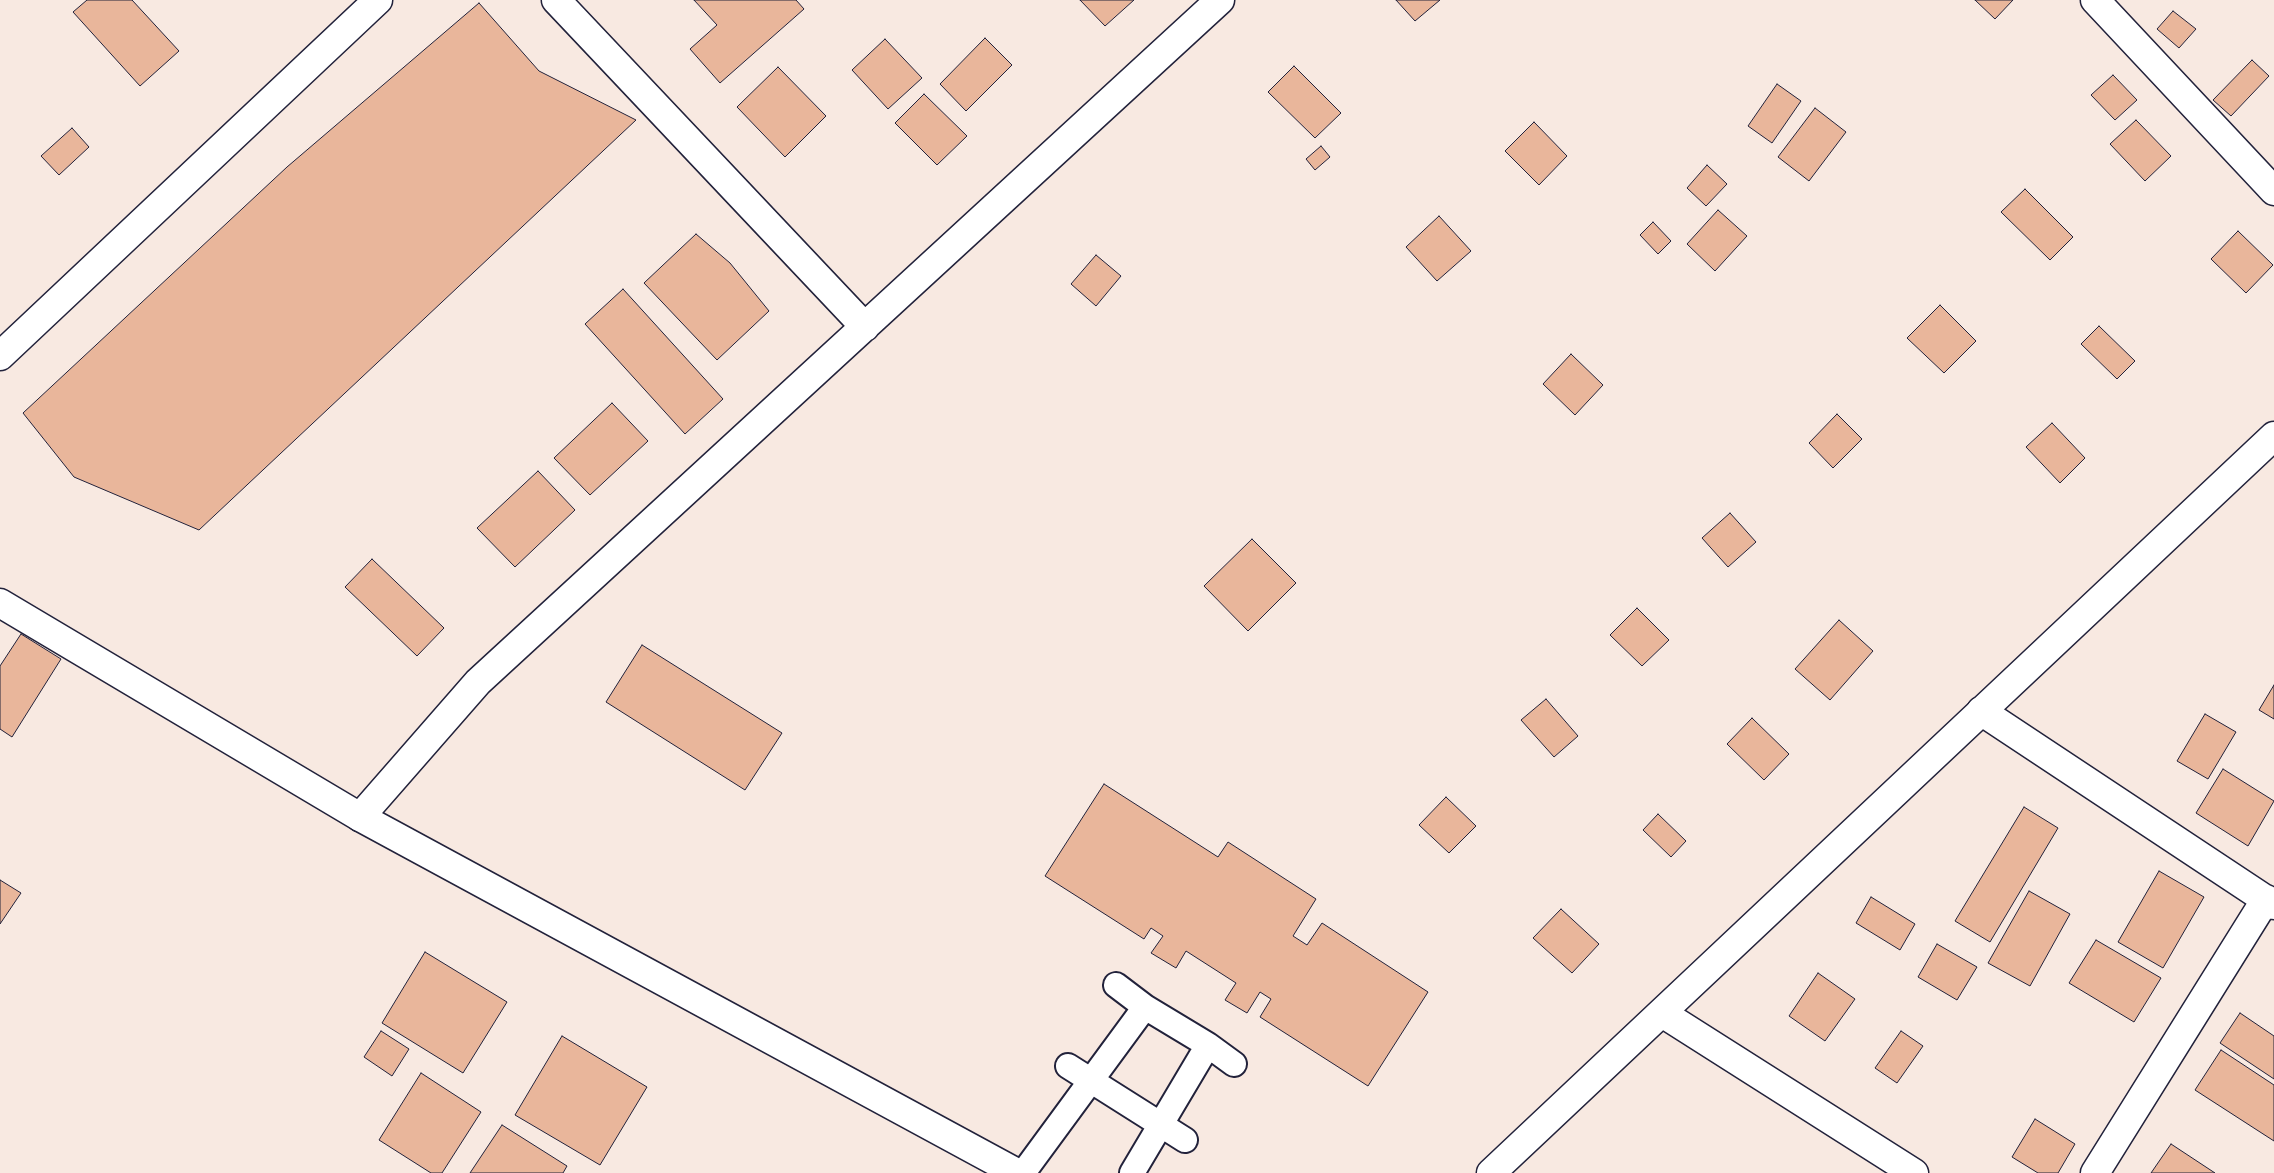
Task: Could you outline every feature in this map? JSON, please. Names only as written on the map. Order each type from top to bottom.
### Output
[{"type":"street","points":[[0,356],[378,0]]},
{"type":"street","points":[[556,0],[865,327]]},
{"type":"street","points":[[360,817],[478,682],[1220,0]]},
{"type":"street","points":[[2095,0],[2274,191]]},
{"type":"street","points":[[1491,1173],[2274,436]]},
{"type":"street","points":[[0,603],[360,817],[1017,1173]]},
{"type":"street","points":[[1981,711],[2270,902],[2095,1173]]},
{"type":"street","points":[[1662,1013],[1914,1173]]},
{"type":"lane","points":[[1116,986],[1145,1007],[1208,1045],[1234,1064]]},
{"type":"lane","points":[[1023,1173],[1145,1007]]},
{"type":"lane","points":[[1132,1173],[1208,1045]]},
{"type":"lane","points":[[1068,1066],[1185,1140]]},
{"type":"building","points":[[87,0],[132,0],[179,51],[140,86],[73,12]]},
{"type":"building","points":[[694,0],[796,0],[804,9],[720,83],[690,49],[717,25]]},
{"type":"building","points":[[1080,0],[1134,0],[1105,26]]},
{"type":"building","points":[[1396,0],[1440,0],[1415,21]]},
{"type":"building","points":[[1975,0],[2013,0],[1995,19]]},
{"type":"building","points":[[479,3],[539,71],[636,120],[199,530],[74,477],[23,413],[287,167]]},
{"type":"building","points":[[2173,11],[2196,29],[2179,48],[2157,29]]},
{"type":"building","points":[[985,38],[1012,65],[966,111],[940,84]]},
{"type":"building","points":[[885,39],[922,78],[888,109],[852,70]]},
{"type":"building","points":[[2252,60],[2269,76],[2231,116],[2213,100]]},
{"type":"building","points":[[1294,66],[1341,113],[1315,138],[1268,92]]},
{"type":"building","points":[[778,67],[826,116],[785,157],[737,107]]},
{"type":"building","points":[[2113,75],[2137,100],[2115,120],[2091,95]]},
{"type":"building","points":[[1777,84],[1801,101],[1772,143],[1748,126]]},
{"type":"building","points":[[924,94],[967,136],[937,165],[895,123]]},
{"type":"building","points":[[1815,108],[1846,132],[1809,181],[1778,157]]},
{"type":"building","points":[[2136,120],[2171,156],[2145,181],[2110,144]]},
{"type":"building","points":[[1534,122],[1567,156],[1539,185],[1505,151]]},
{"type":"building","points":[[72,128],[89,147],[59,175],[41,156]]},
{"type":"building","points":[[1321,146],[1330,157],[1315,170],[1306,159]]},
{"type":"building","points":[[1707,165],[1727,184],[1706,206],[1687,188]]},
{"type":"building","points":[[2025,189],[2073,237],[2050,260],[2001,212]]},
{"type":"building","points":[[1718,210],[1747,236],[1715,271],[1687,244]]},
{"type":"building","points":[[1439,216],[1471,251],[1437,281],[1406,247]]},
{"type":"building","points":[[1653,222],[1671,241],[1658,254],[1640,235]]},
{"type":"building","points":[[2238,231],[2273,265],[2246,293],[2211,259]]},
{"type":"building","points":[[696,234],[730,263],[769,311],[717,360],[644,283]]},
{"type":"building","points":[[1096,255],[1121,276],[1096,306],[1071,284]]},
{"type":"building","points":[[623,289],[723,399],[685,434],[585,324]]},
{"type":"building","points":[[1940,305],[1976,341],[1944,373],[1907,338]]},
{"type":"building","points":[[2099,326],[2135,361],[2117,379],[2081,344]]},
{"type":"building","points":[[1571,354],[1603,385],[1575,415],[1543,384]]},
{"type":"building","points":[[612,403],[648,441],[590,495],[554,458]]},
{"type":"building","points":[[1837,414],[1862,439],[1833,468],[1809,443]]},
{"type":"building","points":[[2052,423],[2085,458],[2060,483],[2026,447]]},
{"type":"building","points":[[538,471],[575,510],[515,567],[477,528]]},
{"type":"building","points":[[1730,513],[1756,542],[1728,567],[1702,538]]},
{"type":"building","points":[[1252,539],[1296,583],[1248,631],[1204,586]]},
{"type":"building","points":[[372,559],[444,628],[417,656],[345,587]]},
{"type":"building","points":[[1637,608],[1669,640],[1642,666],[1610,635]]},
{"type":"building","points":[[1839,620],[1873,651],[1830,700],[1795,669]]},
{"type":"building","points":[[21,634],[61,659],[12,737],[0,729],[0,666]]},
{"type":"building","points":[[642,645],[782,733],[745,790],[606,702]]},
{"type":"building","points":[[2274,685],[2274,719],[2259,710]]},
{"type":"building","points":[[1546,699],[1578,736],[1554,757],[1521,720]]},
{"type":"building","points":[[2205,714],[2236,732],[2208,779],[2177,761]]},
{"type":"building","points":[[1752,718],[1789,754],[1764,780],[1727,744]]},
{"type":"building","points":[[2223,769],[2274,801],[2248,846],[2196,813]]},
{"type":"building","points":[[1104,784],[1218,857],[1228,842],[1316,899],[1293,936],[1307,945],[1322,923],[1428,992],[1368,1086],[1260,1017],[1271,999],[1260,992],[1247,1013],[1225,1000],[1236,983],[1186,951],[1176,968],[1151,953],[1163,936],[1151,928],[1144,939],[1045,876]]},
{"type":"building","points":[[1446,797],[1476,826],[1449,853],[1419,825]]},
{"type":"building","points":[[2024,807],[2058,828],[1990,942],[1955,921]]},
{"type":"building","points":[[1658,814],[1686,841],[1671,857],[1643,830]]},
{"type":"building","points":[[2159,871],[2204,897],[2163,968],[2118,942]]},
{"type":"building","points":[[0,880],[21,893],[0,924]]},
{"type":"building","points":[[2029,891],[2070,914],[2030,986],[1988,963]]},
{"type":"building","points":[[1871,897],[1915,924],[1900,950],[1856,923]]},
{"type":"building","points":[[1561,909],[1599,944],[1572,973],[1533,938]]},
{"type":"building","points":[[2096,940],[2161,978],[2134,1022],[2069,983]]},
{"type":"building","points":[[1937,944],[1977,967],[1957,1000],[1918,977]]},
{"type":"building","points":[[425,952],[507,1002],[463,1073],[382,1023]]},
{"type":"building","points":[[1818,973],[1855,999],[1825,1041],[1789,1016]]},
{"type":"building","points":[[2240,1013],[2274,1036],[2274,1079],[2220,1043]]},
{"type":"building","points":[[381,1031],[409,1049],[392,1076],[364,1057]]},
{"type":"building","points":[[1901,1031],[1923,1046],[1897,1083],[1875,1068]]},
{"type":"building","points":[[562,1036],[647,1087],[600,1165],[515,1115]]},
{"type":"building","points":[[2221,1050],[2274,1085],[2274,1141],[2195,1090]]},
{"type":"building","points":[[421,1073],[481,1112],[442,1173],[431,1173],[379,1140]]},
{"type":"building","points":[[2035,1119],[2075,1144],[2058,1173],[2038,1173],[2012,1157]]},
{"type":"building","points":[[502,1125],[567,1166],[563,1173],[470,1173]]},
{"type":"building","points":[[2171,1144],[2215,1173],[2151,1173]]}]
